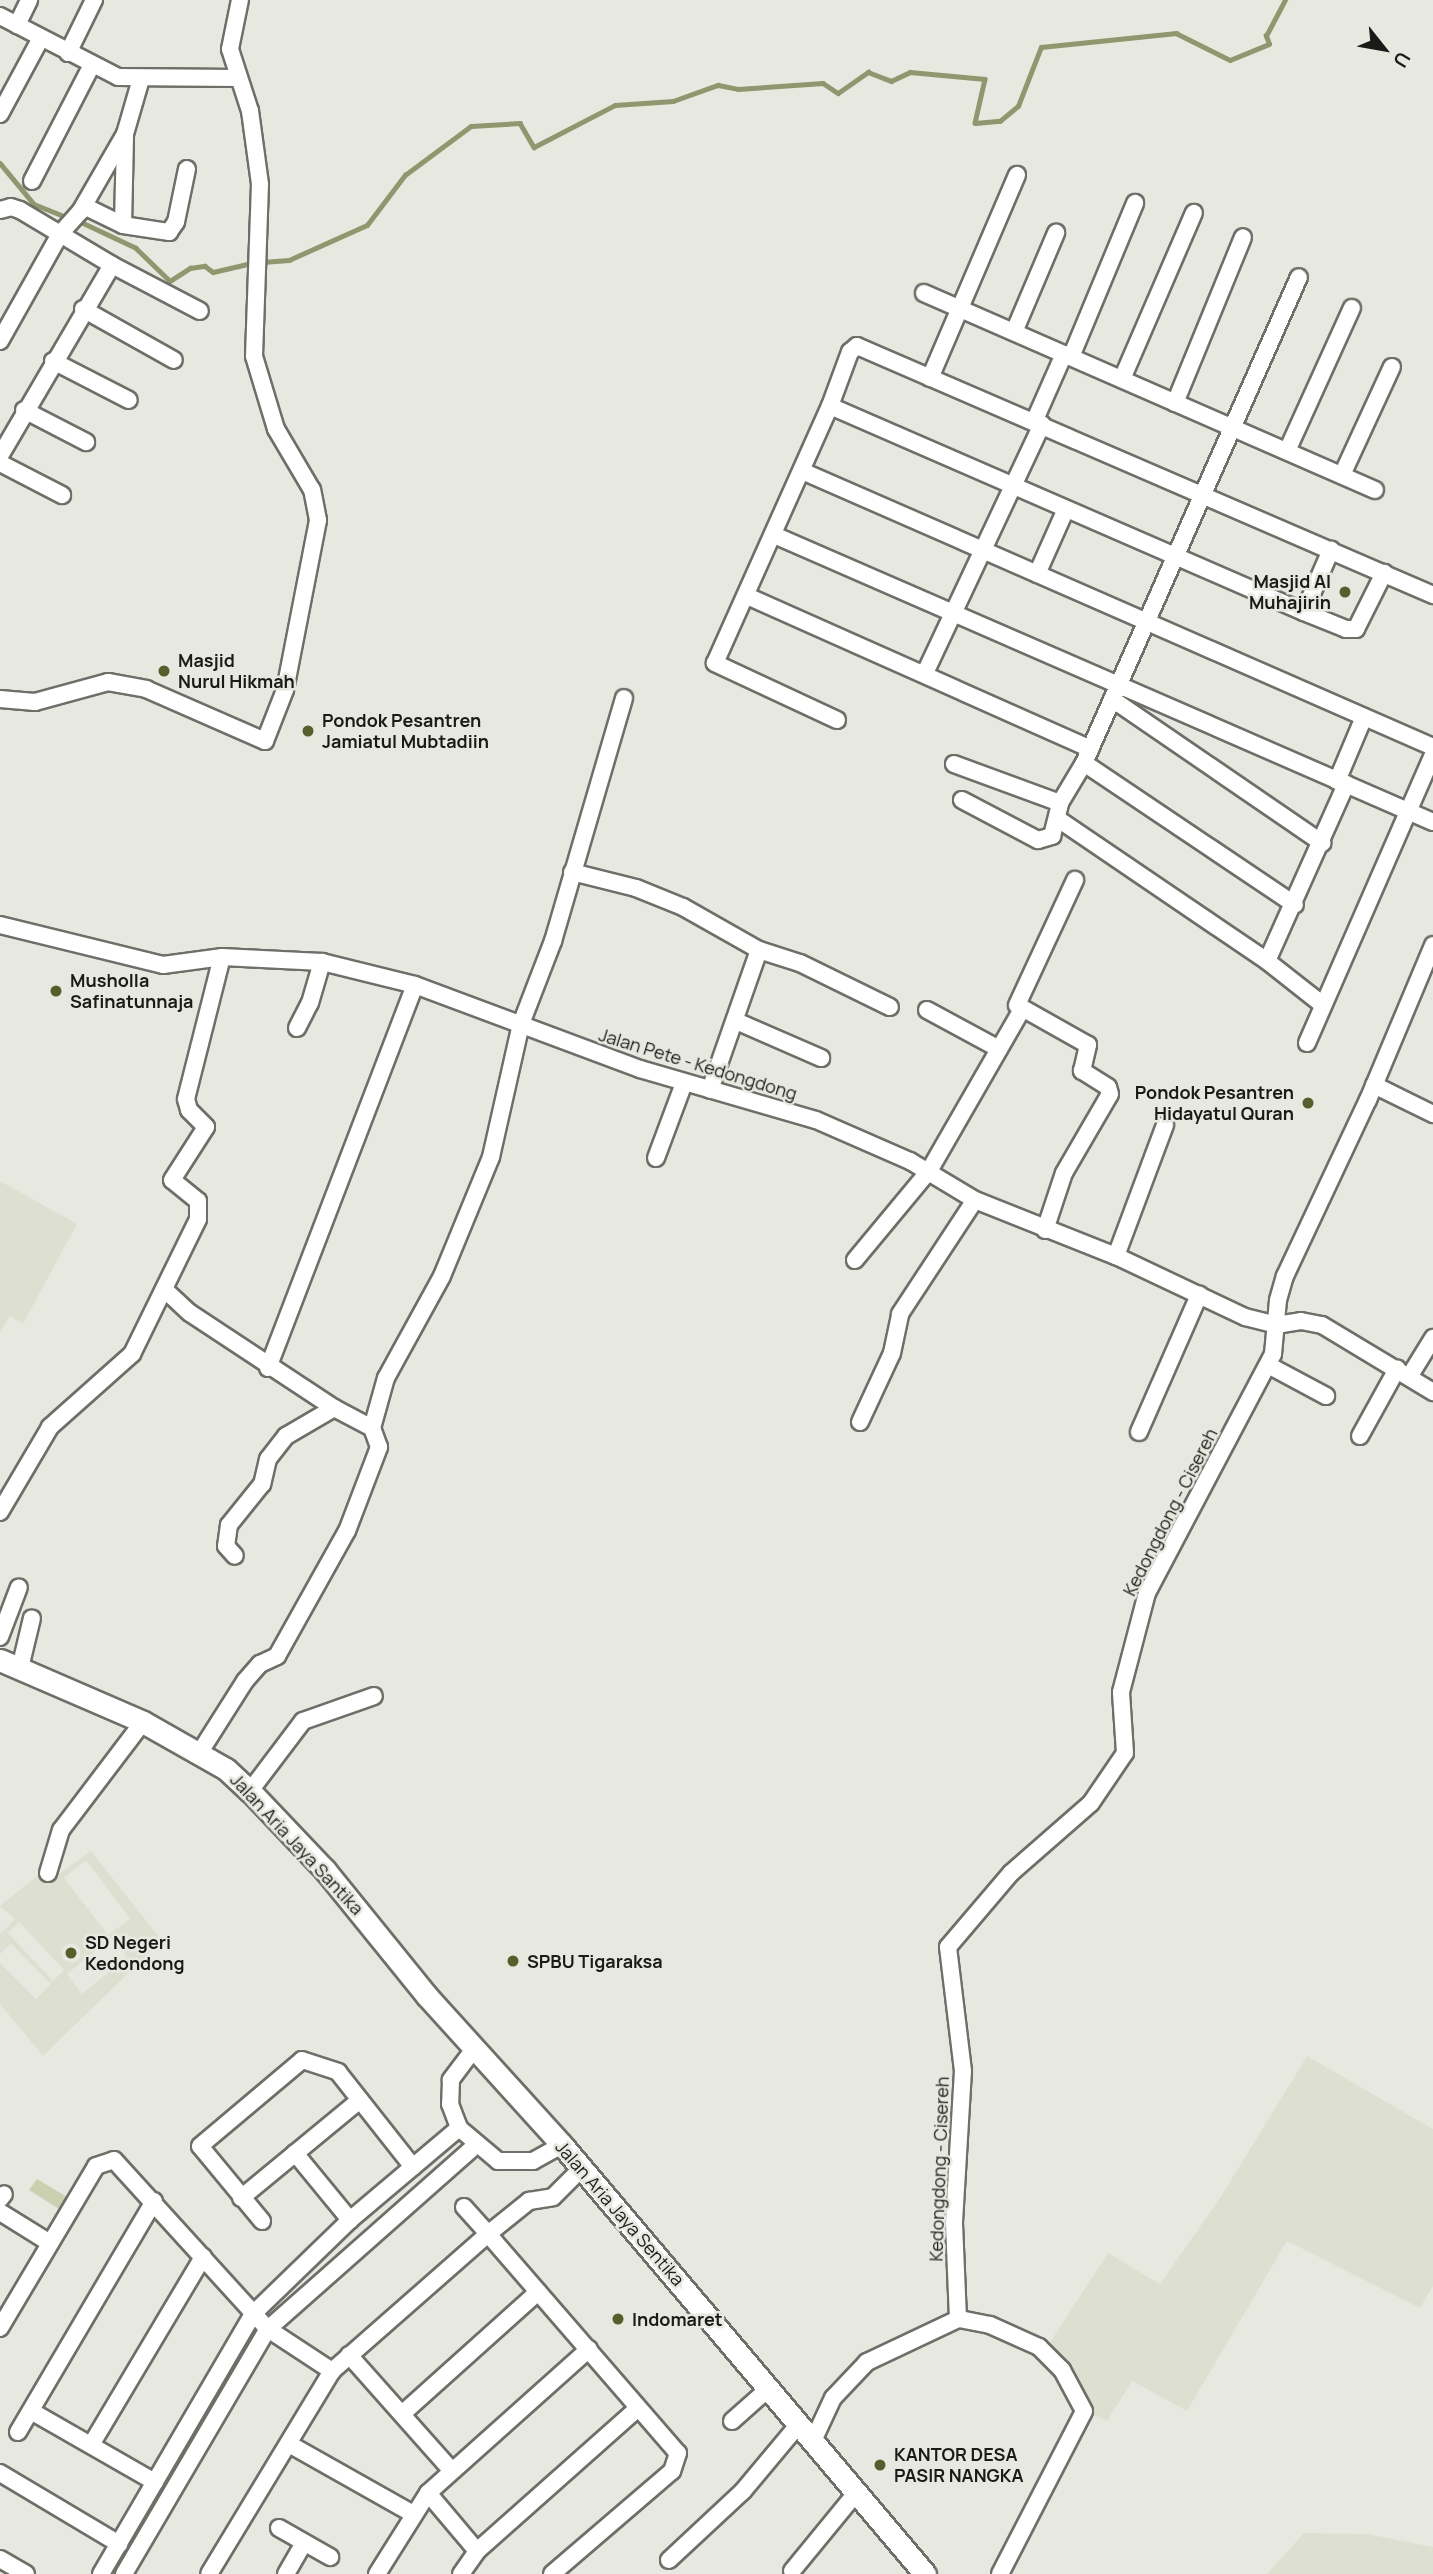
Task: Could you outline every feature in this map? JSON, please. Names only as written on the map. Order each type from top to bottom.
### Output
[{"type":"street","points":[[17,25],[29,0]]},
{"type":"street","points":[[68,53],[94,0]]},
{"type":"street","points":[[0,698],[36,702],[108,682],[146,689],[265,741],[285,691],[318,520],[312,490],[276,429],[254,356],[258,153],[230,49],[240,0]]},
{"type":"street","points":[[0,16],[118,77],[238,78]]},
{"type":"street","points":[[0,114],[41,38]]},
{"type":"street","points":[[32,181],[92,65]]},
{"type":"street","points":[[0,341],[64,230],[82,209],[125,134],[141,79]]},
{"type":"street","points":[[123,225],[125,134]]},
{"type":"street","points":[[82,209],[123,225],[169,232],[176,222],[187,169]]},
{"type":"street","points":[[930,378],[1017,175]]},
{"type":"street","points":[[925,674],[1011,488],[1135,203]]},
{"type":"street","points":[[0,211],[11,207],[64,230],[112,265],[200,311]]},
{"type":"street","points":[[1122,379],[1194,213]]},
{"type":"street","points":[[1014,332],[1056,233]]},
{"type":"street","points":[[1175,403],[1243,237]]},
{"type":"street","points":[[0,456],[83,309],[112,265]]},
{"type":"street","points":[[962,800],[1038,840],[1052,835],[1059,811],[1087,756],[1299,277]]},
{"type":"street","points":[[924,293],[1375,490]]},
{"type":"street","points":[[1287,452],[1352,308]]},
{"type":"street","points":[[83,309],[174,360]]},
{"type":"street","points":[[837,720],[715,666],[830,406],[850,352],[857,346],[1433,595]]},
{"type":"street","points":[[53,361],[129,400]]},
{"type":"street","points":[[1342,475],[1392,367]]},
{"type":"street","points":[[830,406],[1174,559],[1346,629],[1356,629],[1384,573]]},
{"type":"street","points":[[24,410],[86,442]]},
{"type":"street","points":[[0,463],[62,495]]},
{"type":"street","points":[[802,471],[1433,747]]},
{"type":"street","points":[[1037,574],[1065,511]]},
{"type":"street","points":[[774,535],[954,611],[1115,693],[1342,782],[1433,822]]},
{"type":"street","points":[[1304,612],[1331,550]]},
{"type":"street","points":[[747,596],[925,674],[1087,756],[1295,905]]},
{"type":"street","points":[[1115,693],[1322,843]]},
{"type":"street","points":[[200,1752],[245,1681],[260,1664],[277,1656],[347,1531],[379,1447],[372,1428],[386,1378],[442,1276],[481,1182],[521,1024],[553,941],[624,698]]},
{"type":"street","points":[[1267,961],[1322,843],[1364,718]]},
{"type":"street","points":[[1307,1043],[1433,754]]},
{"type":"street","points":[[954,764],[1059,811],[1267,961],[1323,1005]]},
{"type":"street","points":[[572,872],[636,888],[683,907],[760,950],[800,963],[890,1007]]},
{"type":"street","points":[[1045,1230],[1064,1173],[1110,1090],[1082,1071],[1088,1045],[1017,1005],[1075,880]]},
{"type":"street","name":"Jalan Pete - Kedongdong","points":[[0,925],[163,965],[222,957],[322,962],[415,985],[684,1083],[816,1120],[929,1171],[975,1200],[1116,1256],[1199,1295],[1276,1325]]},
{"type":"street","name":"Kedongdong - Cisereh","points":[[958,2319],[954,2222],[963,2071],[948,1947],[1011,1873],[1091,1803],[1119,1764],[1126,1742],[1121,1692],[1147,1593],[1268,1365],[1285,1276],[1374,1085],[1433,945]]},
{"type":"street","points":[[710,1090],[760,950]]},
{"type":"street","points":[[0,1511],[50,1427],[132,1354],[200,1209],[198,1201],[172,1180],[206,1127],[189,1110],[186,1098],[222,957]]},
{"type":"street","points":[[297,1028],[322,962]]},
{"type":"street","points":[[268,1367],[415,985]]},
{"type":"street","points":[[855,1259],[929,1171],[1022,1009]]},
{"type":"street","points":[[927,1010],[999,1049]]},
{"type":"street","points":[[736,1021],[821,1058]]},
{"type":"street","points":[[656,1158],[684,1083]]},
{"type":"street","points":[[1374,1085],[1433,1114]]},
{"type":"street","points":[[1116,1256],[1165,1125]]},
{"type":"street","points":[[860,1422],[892,1353],[900,1314],[975,1200]]},
{"type":"street","points":[[164,1289],[190,1313],[268,1367],[372,1428]]},
{"type":"street","points":[[1139,1432],[1199,1295]]},
{"type":"street","points":[[1276,1325],[1301,1321],[1322,1325],[1433,1392]]},
{"type":"street","points":[[1360,1436],[1403,1373],[1433,1338]]},
{"type":"street","points":[[1268,1365],[1326,1396]]},
{"type":"street","points":[[235,1556],[226,1546],[229,1525],[262,1484],[268,1459],[286,1436],[334,1408]]},
{"type":"street","points":[[0,1637],[19,1587]]},
{"type":"street","points":[[20,1668],[32,1618]]},
{"type":"street","name":"Jalan Aria Jaya Santika","points":[[0,1660],[143,1722],[200,1752],[250,1791],[325,1870],[474,2049]]},
{"type":"street","points":[[250,1791],[303,1721],[373,1696]]},
{"type":"street","points":[[48,1873],[61,1830],[143,1722]]},
{"type":"street","points":[[474,2049],[451,2080],[450,2104],[459,2129],[498,2161],[521,2164],[562,2144]]},
{"type":"street","name":"Jalan Aria Jaya Sentika","points":[[474,2049],[562,2144],[924,2574]]},
{"type":"street","points":[[262,2221],[200,2148],[201,2143],[305,2059],[338,2072],[413,2167]]},
{"type":"street","points":[[241,2198],[360,2100]]},
{"type":"street","points":[[101,2574],[253,2314],[350,2220],[459,2129]]},
{"type":"street","points":[[124,2574],[268,2329],[476,2145]]},
{"type":"street","points":[[295,2153],[350,2220]]},
{"type":"street","points":[[0,2328],[99,2163],[119,2162],[268,2329],[332,2371]]},
{"type":"street","points":[[209,2574],[332,2371],[488,2234],[530,2201],[553,2197],[582,2168]]},
{"type":"street","points":[[18,2432],[154,2201]]},
{"type":"street","points":[[464,2207],[678,2453],[678,2461],[552,2574]]},
{"type":"street","points":[[0,2213],[50,2243]]},
{"type":"street","points":[[91,2445],[203,2257]]},
{"type":"street","points":[[402,2414],[538,2292]]},
{"type":"street","points":[[813,2441],[833,2398],[867,2362],[958,2319],[989,2325],[1039,2347],[1062,2370],[1084,2411],[1000,2574]]},
{"type":"street","points":[[377,2574],[428,2493],[589,2348]]},
{"type":"street","points":[[349,2355],[451,2470]]},
{"type":"street","points":[[732,2421],[768,2389]]},
{"type":"street","points":[[461,2574],[477,2551],[638,2408]]},
{"type":"street","points":[[31,2411],[155,2482]]},
{"type":"street","points":[[669,2560],[743,2491],[799,2424]]},
{"type":"street","points":[[289,2444],[413,2514]]},
{"type":"street","points":[[0,2473],[118,2544]]},
{"type":"street","points":[[792,2571],[857,2492]]},
{"type":"street","points":[[428,2493],[477,2551]]},
{"type":"street","points":[[279,2528],[330,2557]]},
{"type":"street","points":[[286,2574],[304,2543]]},
{"type":"street","points":[[0,2559],[26,2574]]},
{"type":"shaded area","points":[[0,1181],[77,1224],[23,1324],[10,1316],[0,1332]]},
{"type":"shaded area","name":"SD Negeri Kedondong","points":[[91,1851],[159,1937],[150,1952],[43,2056],[0,2004],[0,1963],[36,1999],[51,1984],[11,1944],[0,1954],[0,1934],[15,1919],[0,1906],[42,1872],[56,1876]],"holes":[[[86,1860],[130,1919],[108,1935],[64,1878]],[[19,1922],[64,1970],[53,1981],[8,1933]],[[112,1938],[127,1957],[82,1994],[67,1974]]]},
{"type":"shaded area","points":[[1307,2056],[1433,2129],[1433,2286],[1420,2308],[1287,2241],[1187,2411],[1132,2381],[1107,2421],[1084,2411],[1043,2353],[1108,2253],[1160,2284],[1220,2198]]},
{"type":"shaded area","points":[[1304,2533],[1368,2534],[1433,2547],[1433,2574],[1267,2574]]},
{"type":"green space","points":[[37,2179],[67,2197],[59,2209],[29,2190]]},
{"type":"waterway","points":[[262,262],[289,260],[367,225],[405,175],[471,126],[520,123],[534,147],[615,105],[673,101],[718,85],[738,89],[823,83],[838,93],[868,72],[891,81],[910,72],[985,79],[975,123],[1000,121],[1018,106],[1041,47],[1176,33],[1230,60],[1269,44],[1266,36],[1285,0]]},
{"type":"waterway","points":[[0,163],[34,204],[68,218]]},
{"type":"waterway","points":[[79,221],[136,248],[170,281],[190,268],[205,266],[213,272],[248,264]]},
{"type":"place","name":"Masjid Al Muhajirin","points":[[1345,592]]},
{"type":"place","name":"Masjid Nurul Hikmah","points":[[164,671]]},
{"type":"place","name":"Pondok Pesantren Jamiatul Mubtadiin","points":[[308,731]]},
{"type":"place","name":"Musholla Safinatunnaja","points":[[56,991]]},
{"type":"place","name":"Pondok Pesantren Hidayatul Quran","points":[[1308,1103]]},
{"type":"place","name":"SD Negeri Kedondong","points":[[71,1953]]},
{"type":"place","name":"SPBU Tigaraksa","points":[[513,1961]]},
{"type":"place","name":"Indomaret","points":[[618,2319]]},
{"type":"place","name":"KANTOR DESA PASIR NANGKA","points":[[880,2465]]}]
